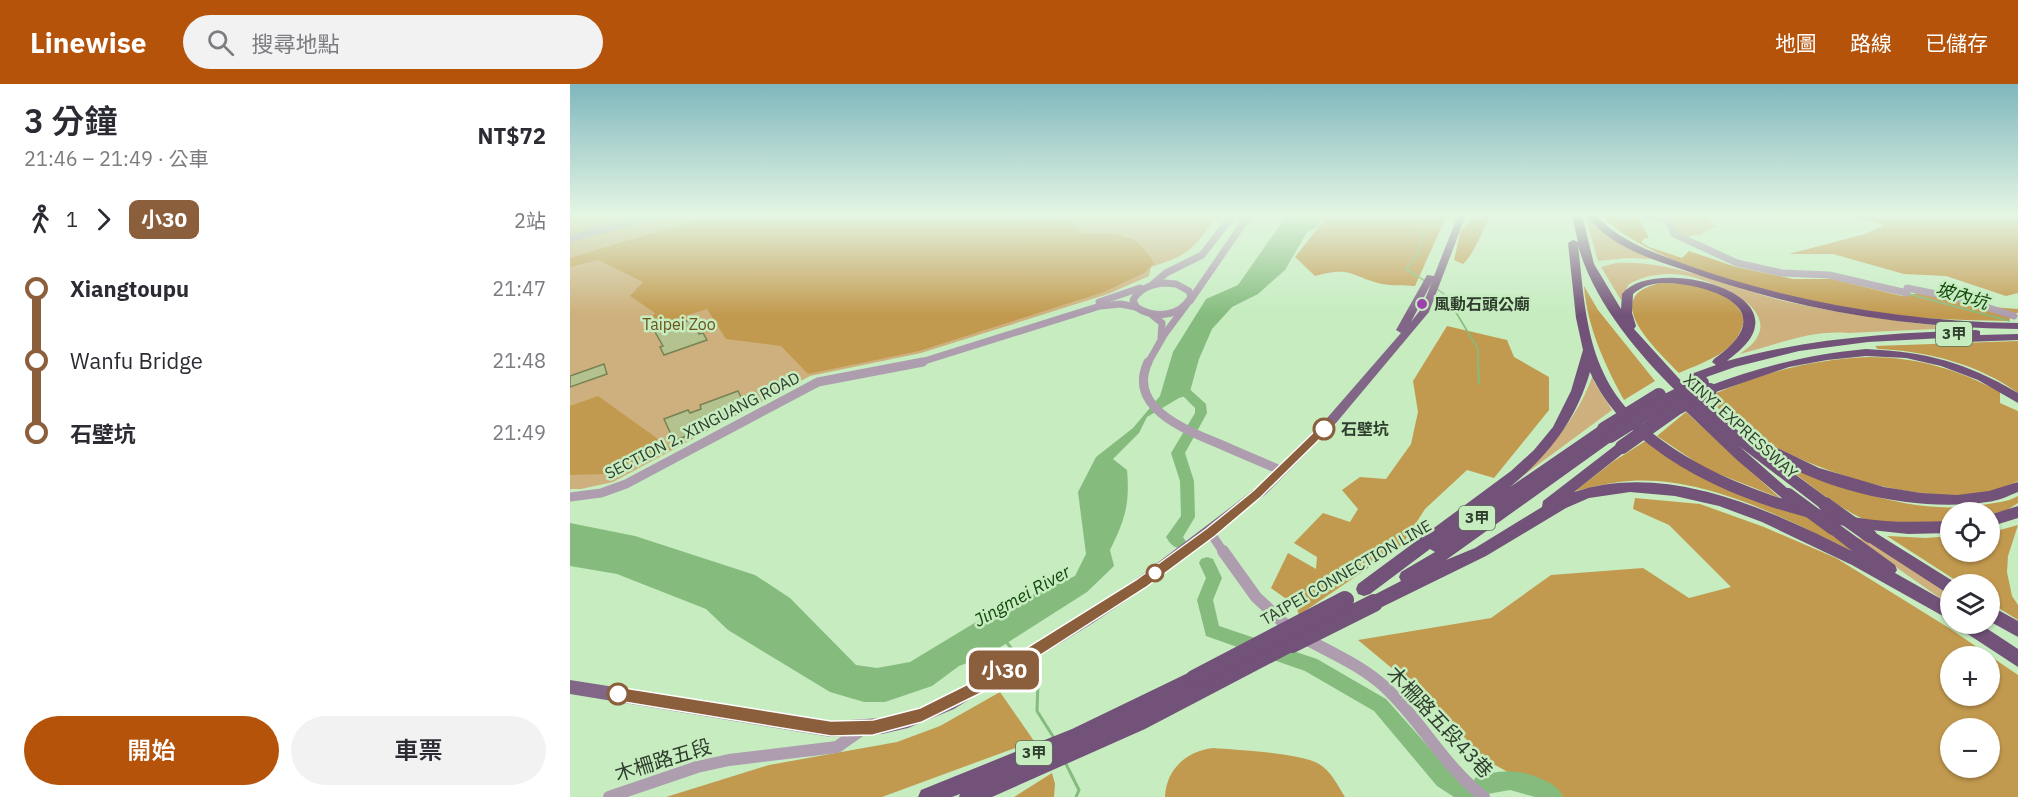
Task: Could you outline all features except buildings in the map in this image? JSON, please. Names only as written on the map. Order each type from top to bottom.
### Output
[{"type":"highway","points":[[1573,248],[1577,286],[1589,347],[1604,388],[1640,429],[1665,449],[1715,479],[1775,503],[1853,521],[1908,529],[1940,527]]},
{"type":"highway","name":"XINYI EXPRESSWAY","points":[[1576,248],[1602,304],[1631,344],[1693,412],[1788,495],[1940,606]]},
{"type":"highway","name":"XINYI EXPRESSWAY","points":[[1583,248],[1593,273],[1633,338],[1702,407],[1751,448],[1825,504],[1940,582]]},
{"type":"highway","points":[[1636,248],[1703,274],[1762,293],[1880,315],[1968,325],[2016,321]]},
{"type":"highway","points":[[1370,596],[1484,550],[1517,528],[1677,408],[1741,343],[1750,325],[1750,317],[1739,303],[1711,288],[1664,280],[1640,284],[1627,294],[1626,313],[1630,328],[1653,360]]},
{"type":"highway","name":"TAIPEI CONNECTION LINE","points":[[969,797],[1011,780],[1085,739],[1198,685],[1292,644],[1370,596],[1426,566],[1607,432],[1702,383],[1746,366],[1801,351],[1892,338],[2018,331]]},
{"type":"highway","name":"TAIPEI CONNECTION LINE","points":[[1892,338],[2018,337]]},
{"type":"highway","points":[[1370,596],[1491,494],[1542,449],[1557,432],[1574,402],[1582,381],[1589,347]]},
{"type":"highway","points":[[1702,383],[1803,359],[1833,355],[1907,354],[1955,365],[2003,388],[2018,399]]},
{"type":"highway","points":[[1702,407],[1784,459],[1858,486],[1917,498],[1944,500],[1990,497],[2018,487]]},
{"type":"highway","points":[[1517,528],[1588,493],[1642,487],[1691,492],[1780,524],[1883,574],[1935,603]]},
{"type":"highway","points":[[2000,518],[2018,512]]},
{"type":"highway","name":"TAIPEI CONNECTION LINE","points":[[1198,685],[1345,600],[1370,596]]},
{"type":"highway","points":[[2000,619],[2018,630]]},
{"type":"highway","points":[[1981,634],[2018,659]]},
{"type":"highway","name":"TAIPEI CONNECTION LINE","points":[[928,797],[989,772],[1085,739]]},
{"type":"main road","points":[[570,687],[810,726],[864,728],[908,720],[960,697],[1088,619],[1210,532],[1282,471],[1332,420],[1390,351],[1417,313],[1428,306],[1428,290],[1444,248]]},
{"type":"main road","points":[[1428,290],[1447,248]]},
{"type":"street","name":"SECTION 2, XINGUANG ROAD","points":[[1055,319],[1150,285],[1166,273],[1202,255],[1207,248]]},
{"type":"street","points":[[1225,248],[1146,364],[1142,378],[1144,391],[1150,404],[1161,416],[1188,431],[1282,471]]},
{"type":"street","points":[[1704,248],[1737,263],[1782,273],[1829,275],[1907,293],[1907,288],[1930,291],[1982,304],[2016,321]]},
{"type":"street","points":[[1150,314],[1172,313],[1189,302],[1191,294],[1182,286],[1165,283],[1150,285],[1134,296],[1136,307],[1162,323],[1163,331],[1160,342]]},
{"type":"street","name":"SECTION 2, XINGUANG ROAD","points":[[570,497],[601,493],[626,484],[819,382],[912,364],[1110,304],[1136,307]]},
{"type":"street","name":"木柵路五段43巷","points":[[1210,532],[1239,576],[1275,618],[1300,636],[1378,681],[1395,698],[1446,762],[1484,797]]},
{"type":"street","name":"木柵路五段","points":[[609,797],[697,767],[729,760],[837,747],[864,728]]},
{"type":"green space","name":"Taipei Zoo","points":[[570,248],[1191,248],[1174,259],[1151,267],[1149,276],[1108,294],[921,353],[810,376],[613,482],[570,489]]},
{"type":"green space","points":[[1594,248],[1636,248],[1652,259],[1627,258],[1598,261]]},
{"type":"green space","points":[[1616,263],[1638,263],[1680,270],[1784,301],[1827,310],[1956,328],[1820,334],[1740,354],[1754,342],[1760,329],[1759,317],[1751,306],[1738,296],[1708,282],[1683,275],[1669,274],[1648,276],[1629,284],[1621,300],[1601,267]]},
{"type":"green space","points":[[1593,375],[1594,382],[1612,410],[1513,483],[1560,434],[1578,407]]},
{"type":"green space","points":[[1853,537],[1867,540],[1940,586],[1940,598]]},
{"type":"shaded area","points":[[602,248],[1143,248],[1154,264],[1144,273],[1104,292],[919,351],[808,374],[781,346],[726,339],[707,309],[642,330],[655,313],[630,296],[643,282],[598,260],[570,267],[570,258]]},
{"type":"shaded area","points":[[1264,248],[1298,248],[1285,270],[1258,294],[1232,307],[1212,329],[1199,359],[1189,395],[1179,398],[1147,417],[1139,433],[1113,459],[1127,470],[1128,482],[1125,512],[1110,550],[1114,566],[1087,592],[988,655],[959,666],[932,686],[885,702],[864,702],[830,692],[728,630],[706,609],[617,574],[570,566],[570,523],[635,536],[755,575],[790,598],[856,665],[877,668],[910,662],[991,613],[1075,576],[1086,554],[1078,492],[1096,457],[1133,428],[1160,396],[1173,352],[1206,299],[1238,285]]},
{"type":"shaded area","points":[[1302,248],[1432,248],[1415,286],[1382,284],[1344,272],[1315,276],[1295,257]]},
{"type":"shaded area","points":[[1457,248],[1474,248],[1463,264],[1454,260]]},
{"type":"shaded area","points":[[1650,248],[1682,258],[1689,251],[1736,267],[1793,279],[1832,279],[1902,296],[1924,292],[1990,307],[2018,309],[2018,313],[2012,313],[2009,321],[1922,318],[1843,307],[1752,287],[1666,257]]},
{"type":"shaded area","points":[[1811,248],[2018,248],[2018,293],[2006,296],[1946,276],[1904,274],[1833,254],[1789,254]]},
{"type":"shaded area","points":[[1661,283],[1697,286],[1721,294],[1730,300],[1744,319],[1736,340],[1720,354],[1679,373],[1646,337],[1637,324],[1633,311],[1634,299],[1642,290]]},
{"type":"shaded area","points":[[1584,286],[1598,310],[1655,381],[1624,400],[1593,331]]},
{"type":"shaded area","points":[[1447,326],[1507,340],[1514,357],[1549,377],[1549,410],[1494,478],[1467,470],[1425,509],[1402,545],[1299,615],[1296,606],[1271,588],[1288,553],[1316,569],[1317,557],[1294,543],[1323,513],[1350,522],[1358,509],[1342,490],[1360,477],[1386,479],[1411,444],[1418,412],[1413,381]]},
{"type":"shaded area","points":[[2018,341],[2018,393],[1986,374],[1951,361],[1915,353],[1878,349],[1875,346]]},
{"type":"shaded area","points":[[1868,357],[1903,359],[1936,366],[1968,377],[2000,392],[2000,403],[2018,411],[2018,481],[1986,492],[1947,495],[1903,490],[1858,480],[1813,464],[1772,445],[1738,424],[1712,402],[1714,394],[1771,373],[1808,364]]},
{"type":"shaded area","points":[[598,396],[672,449],[605,474],[570,475],[570,406]]},
{"type":"shaded area","points":[[1686,412],[1780,498],[1706,469],[1657,436]]},
{"type":"shaded area","points":[[1647,440],[1664,454],[1702,475],[1804,515],[1856,553],[1775,514],[1717,493],[1688,486],[1659,481],[1630,481],[1575,491],[1614,461]]},
{"type":"shaded area","points":[[1776,459],[1826,480],[1876,497],[1902,503],[1940,506],[1940,522],[1905,524],[1870,521],[1861,518],[1817,490]]},
{"type":"shaded area","points":[[2018,496],[2018,503],[2000,512],[2000,502]]},
{"type":"shaded area","points":[[1635,498],[1700,504],[1764,527],[1836,558],[1940,622],[1940,634],[1958,634],[1975,646],[1940,646],[1940,706],[2000,706],[2000,663],[2018,675],[2018,797],[1553,797],[1486,760],[1424,695],[1358,640],[1491,618],[1551,575],[1643,568],[1689,598],[1731,587],[1669,525],[1633,509]]},
{"type":"shaded area","points":[[2018,525],[2008,556],[2007,572],[2012,596],[2018,605],[2018,620],[2000,609],[2000,574],[1946,574],[1887,536],[1940,537],[1940,562],[2000,562],[2000,530]]},
{"type":"shaded area","points":[[1000,692],[1034,741],[882,797],[666,797],[769,765],[897,742],[940,726]]},
{"type":"shaded area","points":[[1213,748],[1310,760],[1327,771],[1345,797],[1165,797],[1169,778],[1179,763],[1194,753]]},
{"type":"shaded area","points":[[1052,773],[1055,784],[1054,797],[1014,797]]},
{"type":"waterway","points":[[1419,248],[1417,256],[1406,269],[1425,281]]},
{"type":"waterway","points":[[1437,289],[1444,294]]},
{"type":"waterway","name":"坡內坑","points":[[1909,294],[2009,321]]},
{"type":"waterway","points":[[1448,299],[1478,349],[1478,362]]},
{"type":"waterway","points":[[1478,362],[1479,384]]},
{"type":"waterway","name":"石壁坑","points":[[1179,543],[1174,537],[1188,517],[1187,481],[1178,453],[1201,413],[1201,407],[1181,388]]},
{"type":"waterway","name":"石壁坑","points":[[1207,563],[1214,578],[1205,600],[1212,631],[1311,665],[1380,705],[1444,779],[1467,794]]},
{"type":"waterway","points":[[1005,640],[1011,648]]},
{"type":"waterway","points":[[1038,683],[1037,711],[1054,738]]},
{"type":"waterway","points":[[1065,762],[1079,790],[1076,797]]},
{"type":"waterway","name":"石壁坑","points":[[1482,785],[1501,780],[1519,781],[1536,787],[1553,797]]},
{"type":"bus line","name":"小30","points":[[618,694],[831,729],[873,727],[922,715],[948,704],[977,687],[1088,619],[1140,584],[1192,547],[1257,494],[1324,429]]},
{"type":"place","name":"風動石頭公廟","points":[[1422,304]]},
{"type":"place","name":"石壁坑","points":[[1324,429]]},
{"type":"water label","name":"Jingmei River","points":[[1022,596]]}]
